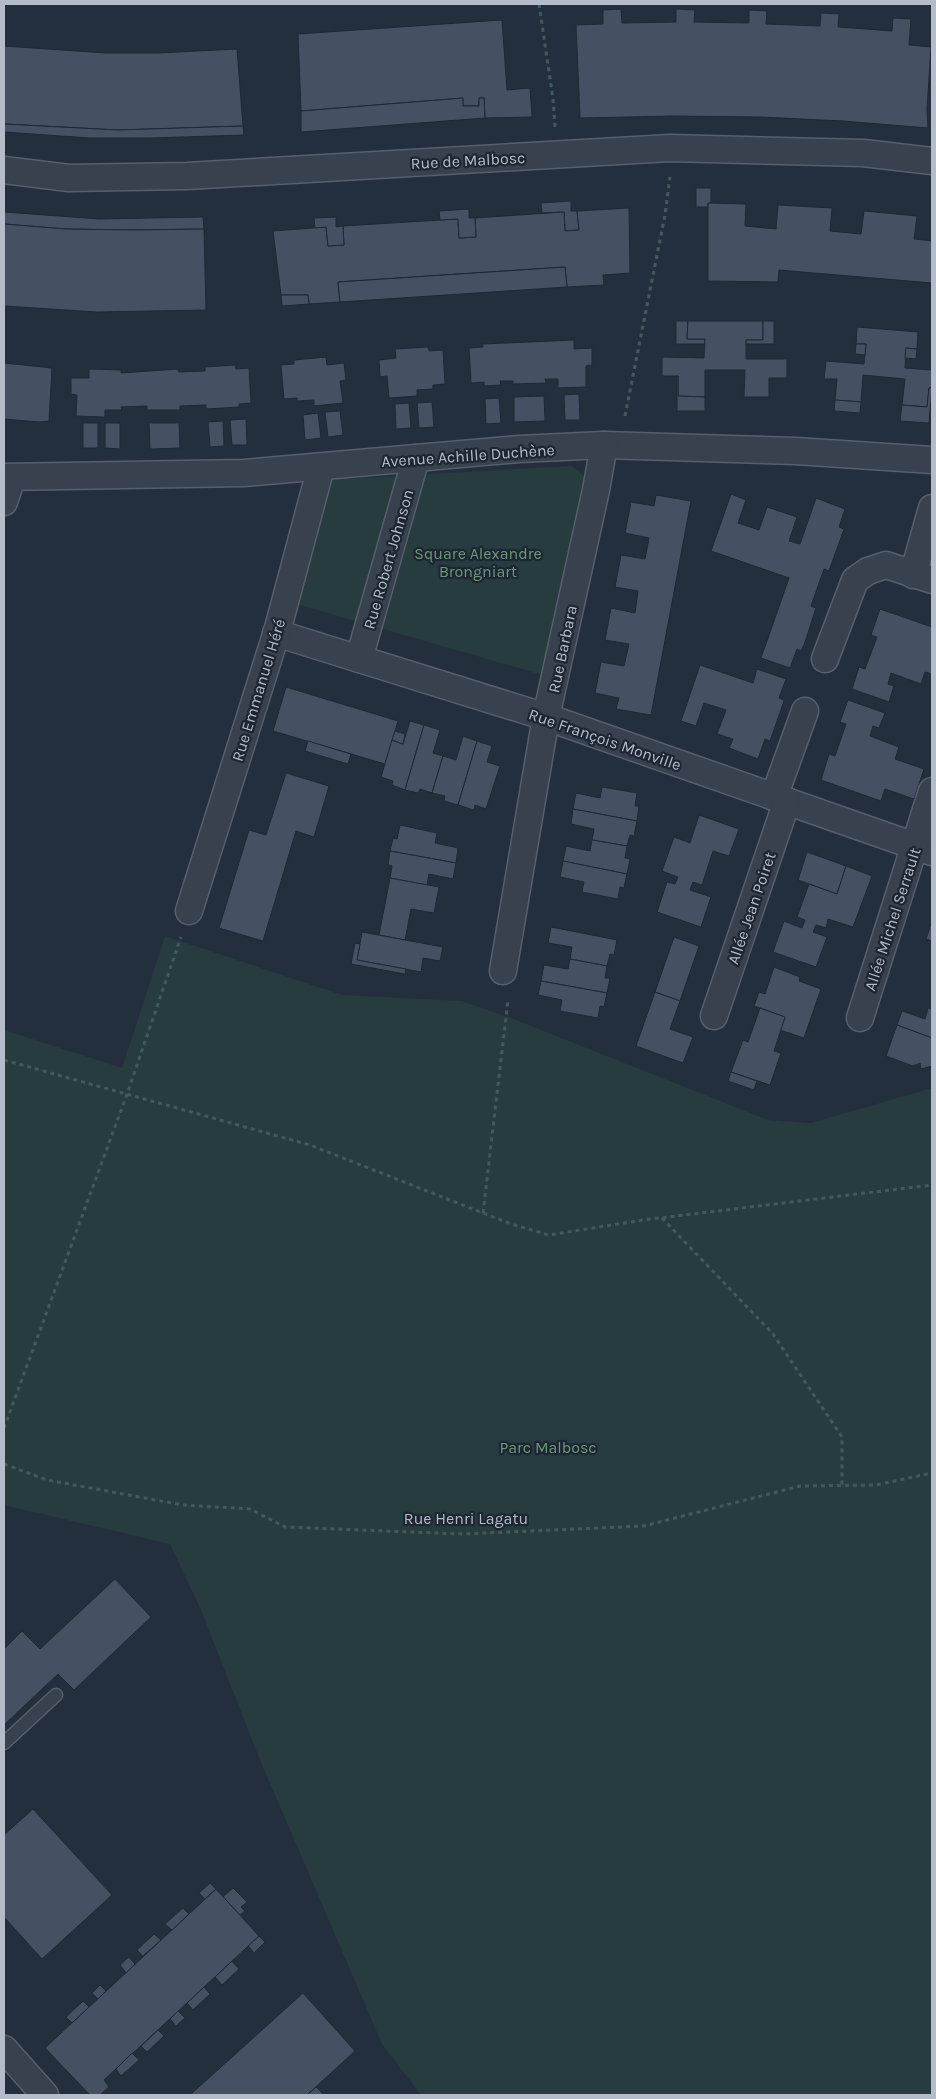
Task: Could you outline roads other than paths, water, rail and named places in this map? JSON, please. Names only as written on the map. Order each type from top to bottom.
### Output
[{"type":"street","name":"Rue de Malbosc","points":[[4,170],[69,178],[187,176],[670,148],[863,153],[932,161]]},
{"type":"street","name":"Avenue Achille Duchène","points":[[6,486],[244,473],[519,449],[616,446],[796,450],[932,460]]},
{"type":"street","name":"Rue Barbara","points":[[503,971],[546,717],[594,500],[616,446]]},
{"type":"street","name":"Rue Robert Johnson","points":[[359,659],[416,458]]},
{"type":"street","name":"Rue Emmanuel Héré","points":[[189,911],[276,633],[321,467]]},
{"type":"street","points":[[825,659],[855,580],[868,571],[886,565],[923,578],[932,508]]},
{"type":"street","name":"Rue François Monville","points":[[276,633],[546,717],[924,849]]},
{"type":"street","name":"Allée Jean Poiret","points":[[714,1016],[781,799],[805,711]]},
{"type":"street","name":"Allée Michel Serrault","points":[[860,1018],[924,849],[932,791]]},
{"type":"street","points":[[4,2050],[45,2095]]},
{"type":"lane","points":[[4,1743],[56,1695]]},
{"type":"park label","name":"Square Alexandre Brongniart","points":[[478,562]]},
{"type":"park label","name":"Parc Malbosc","points":[[548,1447]]}]
